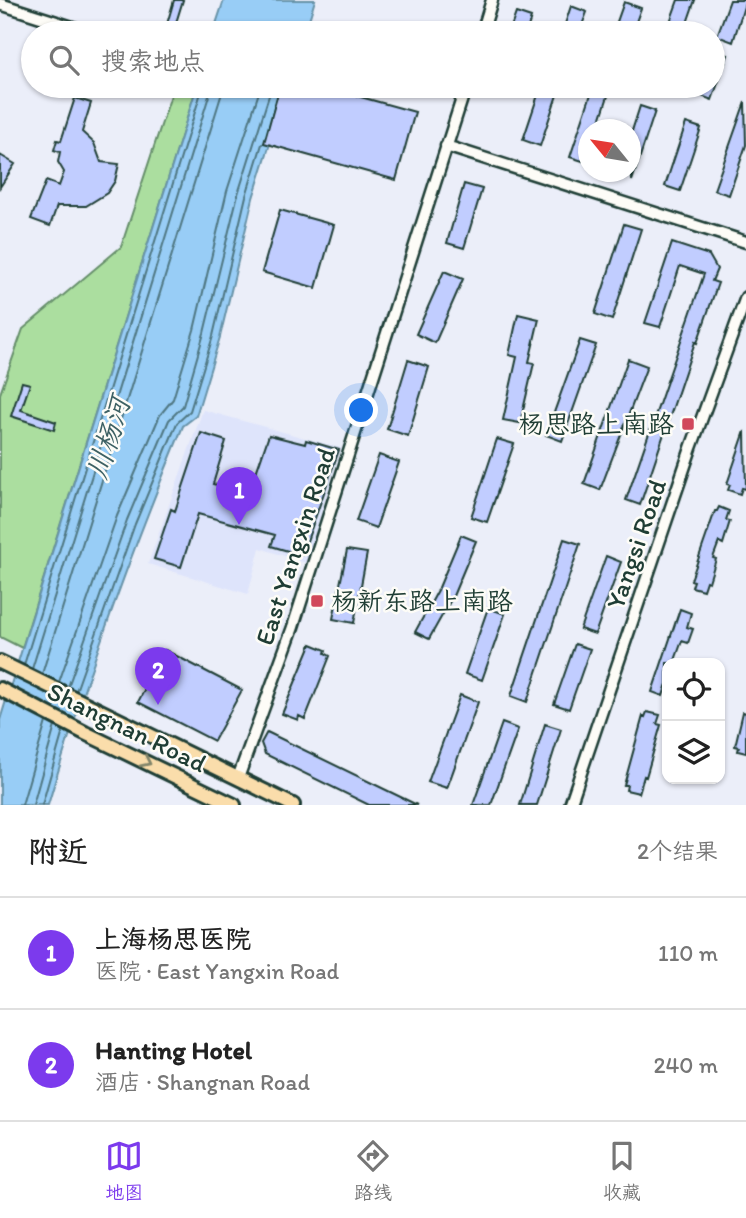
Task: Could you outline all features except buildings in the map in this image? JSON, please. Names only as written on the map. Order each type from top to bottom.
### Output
[{"type":"main road","name":"Shangnan Road","points":[[0,662],[293,805]]},
{"type":"main road","name":"Shangnan Road","points":[[3,691],[218,801],[234,805]]},
{"type":"street","points":[[486,21],[492,0]]},
{"type":"street","points":[[0,4],[53,21]]},
{"type":"street","name":"East Yangxin Road","points":[[238,778],[293,627],[462,98]]},
{"type":"street","points":[[446,146],[746,242]]},
{"type":"street","name":"Yangsi Road","points":[[570,805],[691,448],[746,297]]},
{"type":"shaded area","points":[[203,410],[341,448],[306,563],[260,548],[248,594],[148,564]]},
{"type":"green space","points":[[170,98],[193,98],[22,648],[0,637],[0,394],[23,329],[121,247]]},
{"type":"water","points":[[224,0],[315,0],[309,21],[217,21]]},
{"type":"water","name":"川杨河","points":[[193,98],[284,98],[253,198],[220,337],[196,416],[183,426],[146,519],[94,661],[48,805],[0,805],[0,720]]},
{"type":"place","name":"杨思路上南路","points":[[688,424]]},
{"type":"place","name":"上海杨思医院","points":[[239,525]]},
{"type":"place","name":"杨新东路上南路","points":[[317,601]]},
{"type":"place","name":"Hanting Hotel","points":[[158,705]]}]
